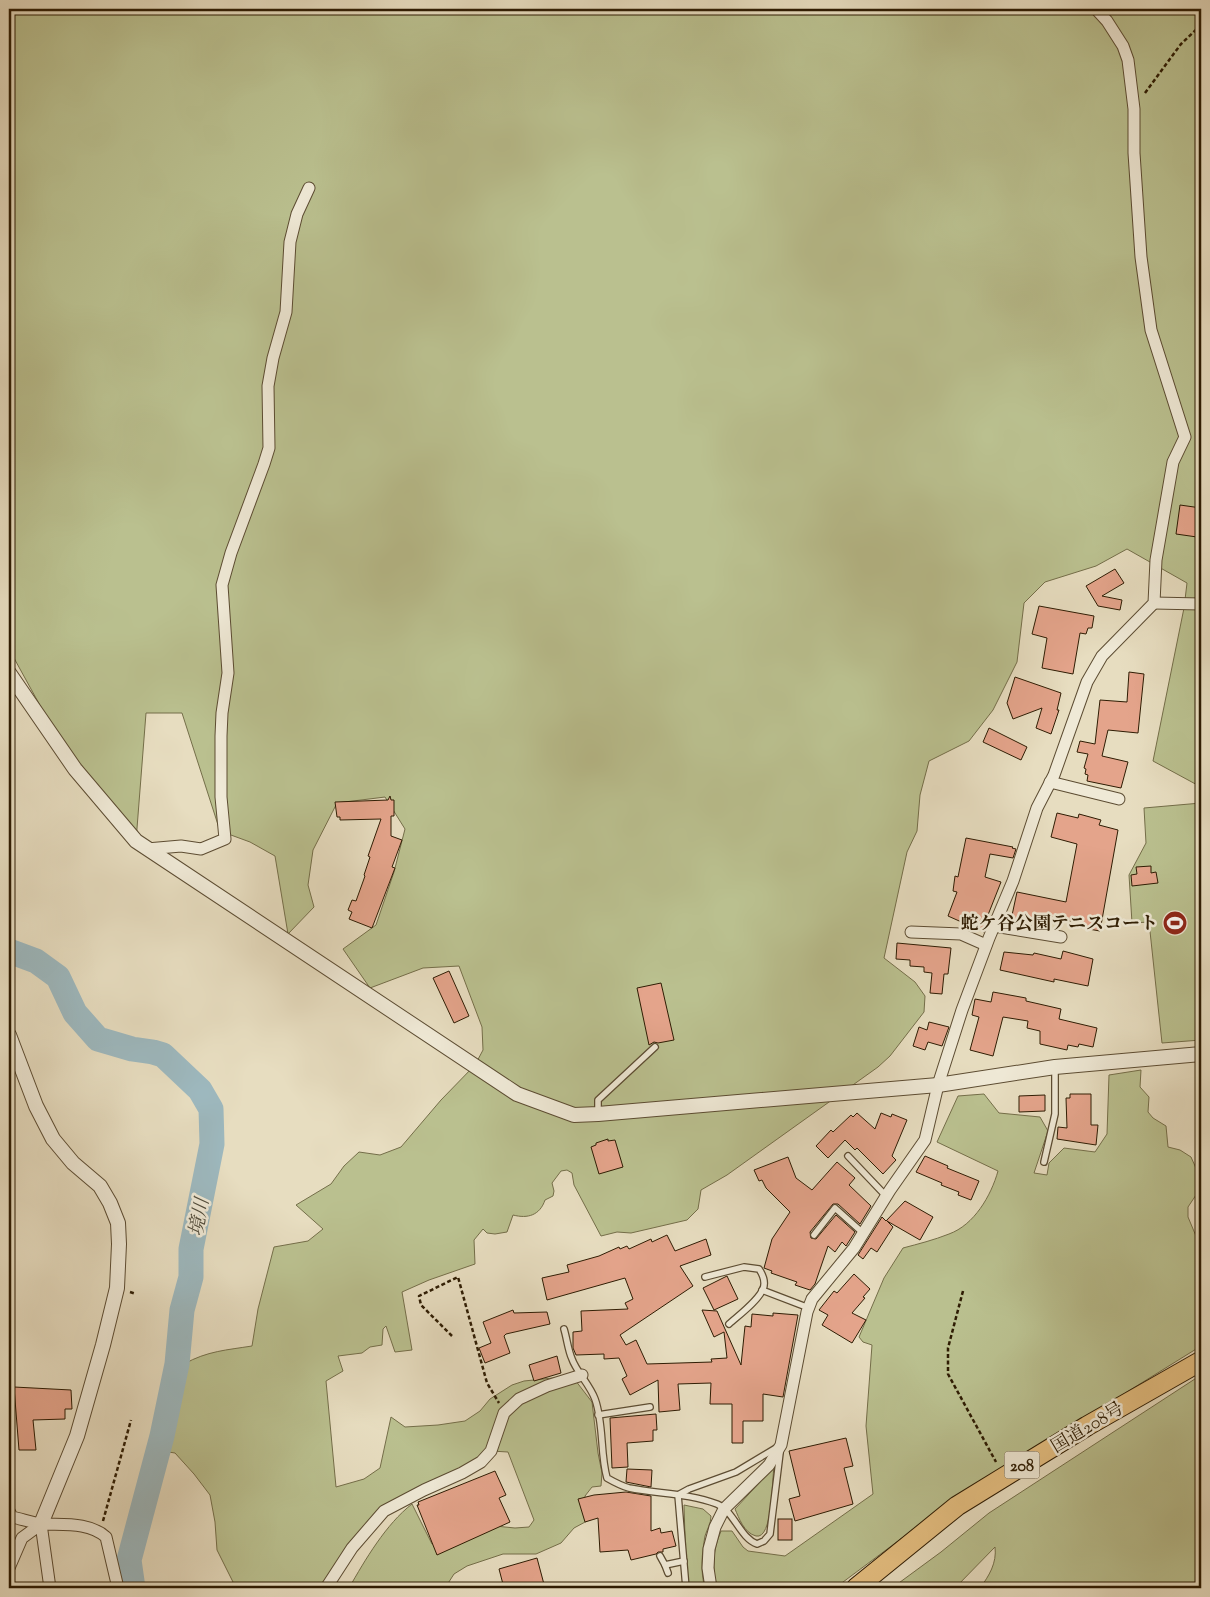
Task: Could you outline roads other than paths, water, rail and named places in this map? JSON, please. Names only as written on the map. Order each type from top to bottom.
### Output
[{"type":"highway","name":"国道208号","points":[[856,1588],[956,1506],[1087,1426],[1201,1361]]},
{"type":"street","points":[[711,1588],[708,1568],[709,1549],[715,1527],[724,1510],[769,1465],[781,1445],[812,1299],[854,1248],[886,1196],[925,1140],[938,1085],[962,1010],[986,945],[1013,881],[1038,808],[1050,782],[1087,682],[1102,656],[1154,603],[1156,560],[1174,462],[1185,437],[1151,330],[1141,257],[1134,153],[1134,109],[1128,60],[1123,46],[1107,21],[1096,9]]},
{"type":"street","points":[[148,849],[181,846],[201,849],[225,840],[221,797],[221,736],[222,713],[228,673],[222,585],[231,553],[269,448],[268,386],[273,358],[286,312],[290,242],[297,214],[309,188]]},
{"type":"street","points":[[1154,603],[1201,604]]},
{"type":"street","points":[[9,673],[76,769],[136,841],[517,1094],[574,1115],[938,1085],[1054,1066],[1201,1054]]},
{"type":"street","points":[[1050,782],[1119,799]]},
{"type":"street","points":[[994,926],[1061,937]]},
{"type":"street","points":[[911,932],[961,934],[986,945]]},
{"type":"street","points":[[9,1035],[12,1056],[53,1139],[73,1163],[100,1186],[110,1203],[118,1223],[117,1288],[104,1345],[76,1436],[41,1524],[50,1588]]},
{"type":"street","points":[[326,1588],[352,1548],[384,1511],[481,1462],[491,1451],[504,1413],[519,1399],[547,1386],[582,1375]]},
{"type":"street","points":[[9,1511],[12,1517],[41,1524],[69,1523],[100,1532],[106,1537],[118,1588]]},
{"type":"street","points":[[9,1568],[22,1538],[41,1524]]},
{"type":"lane","points":[[598,1114],[598,1100],[655,1047]]},
{"type":"lane","points":[[1044,1162],[1055,1114],[1054,1066]]},
{"type":"lane","points":[[848,1156],[886,1196]]},
{"type":"lane","points":[[814,1235],[835,1208],[863,1233]]},
{"type":"lane","points":[[705,1277],[744,1267],[759,1269],[764,1277],[764,1288],[745,1310],[729,1324]]},
{"type":"lane","points":[[762,1290],[809,1308]]},
{"type":"lane","points":[[564,1329],[572,1360],[595,1399],[602,1432],[604,1469],[607,1478],[627,1487],[694,1497],[719,1505],[750,1542],[757,1544],[764,1541],[770,1534],[781,1445]]},
{"type":"lane","points":[[598,1415],[650,1407]]},
{"type":"lane","points":[[678,1495],[689,1488],[736,1472],[781,1445]]},
{"type":"lane","points":[[678,1495],[686,1588]]},
{"type":"lane","points":[[660,1556],[668,1573]]},
{"type":"lane","points":[[665,1565],[684,1561]]},
{"type":"waterway","name":"境川","points":[[9,951],[36,961],[58,977],[75,1013],[98,1039],[132,1049],[163,1055],[200,1090],[211,1109],[212,1144],[191,1249],[191,1277],[182,1310],[177,1364],[162,1436],[129,1560],[133,1588]]},
{"type":"place","name":"蛇ケ谷公園テニスコート","points":[[1175,923]]}]
